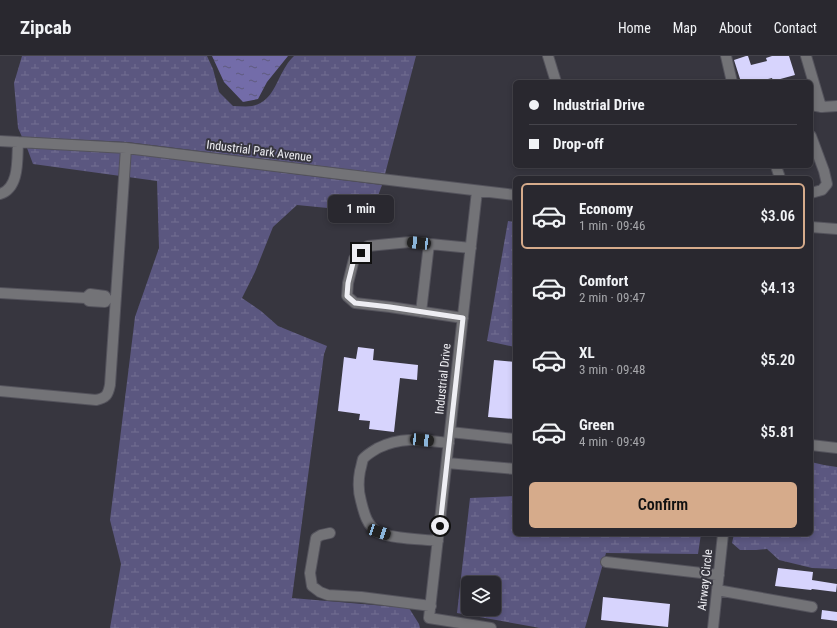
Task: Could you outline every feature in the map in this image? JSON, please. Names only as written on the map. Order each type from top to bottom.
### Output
[{"type":"street","points":[[548,56],[555,80]]},
{"type":"street","points":[[726,56],[732,80]]},
{"type":"street","points":[[806,56],[811,80]]},
{"type":"street","points":[[813,91],[816,106],[837,106]]},
{"type":"street","name":"Industrial Park Avenue","points":[[0,141],[126,148],[513,195]]},
{"type":"street","points":[[813,141],[824,171],[827,184],[822,190],[813,192]]},
{"type":"street","points":[[0,194],[4,193],[12,185],[16,175],[18,142]]},
{"type":"street","points":[[0,391],[96,400],[102,399],[109,391],[111,299],[126,148]]},
{"type":"street","name":"Industrial Drive","points":[[477,190],[429,618],[477,627]]},
{"type":"street","points":[[813,227],[837,230]]},
{"type":"street","points":[[463,318],[355,303],[347,296],[348,283],[354,259],[368,246],[410,242],[471,248]]},
{"type":"street","points":[[421,312],[429,244]]},
{"type":"street","points":[[0,293],[86,298],[89,301],[104,302],[111,299]]},
{"type":"street","points":[[450,432],[513,439]]},
{"type":"street","points":[[438,541],[390,536],[372,528],[365,517],[358,492],[358,480],[363,460],[372,451],[385,445],[401,440],[422,440],[449,443]]},
{"type":"street","points":[[813,445],[837,448]]},
{"type":"street","points":[[447,463],[513,469]]},
{"type":"street","points":[[330,533],[316,538],[310,573],[312,586],[320,592],[328,595],[361,597],[431,606]]},
{"type":"street","name":"Airway Circle","points":[[713,628],[723,536]]},
{"type":"street","points":[[606,562],[719,575]]},
{"type":"street","points":[[717,590],[812,607]]},
{"type":"street","points":[[477,627],[491,628]]},
{"type":"green space","points":[[22,56],[207,56],[213,69],[219,92],[233,106],[252,106],[259,104],[269,96],[294,56],[416,56],[385,174],[127,142],[22,137],[18,128],[14,83]]},
{"type":"green space","points":[[27,148],[125,153],[382,185],[371,215],[348,210],[297,205],[273,227],[255,272],[242,298],[261,311],[278,326],[327,346],[324,354],[292,598],[409,608],[420,628],[110,628],[121,564],[110,520],[135,317],[159,248],[157,181],[33,164]]},
{"type":"green space","points":[[508,221],[513,222],[513,347],[487,341]]},
{"type":"green space","points":[[813,462],[837,467],[837,569],[812,568],[779,560],[767,549],[740,550],[732,543],[734,536],[813,536]]},
{"type":"green space","points":[[513,496],[513,536],[701,536],[698,554],[606,553],[585,628],[540,628],[474,616],[501,616],[501,576],[461,576],[470,498]]},
{"type":"green space","points":[[461,578],[461,614],[457,613]]},
{"type":"water","points":[[212,56],[288,56],[267,82],[258,99],[243,102],[224,82]]},
{"type":"building","points":[[748,56],[751,65],[767,61],[766,58],[772,56],[789,56],[795,75],[777,80],[773,80],[772,78],[764,80],[740,80],[734,60]]},
{"type":"building","points":[[358,347],[374,349],[373,360],[418,365],[417,380],[400,378],[394,432],[369,429],[370,421],[359,420],[360,414],[338,411],[344,357],[356,359]]},
{"type":"building","points":[[494,360],[513,362],[513,419],[488,417]]},
{"type":"building","points":[[778,568],[813,572],[812,580],[837,584],[836,592],[775,586]]},
{"type":"building","points":[[603,597],[670,604],[668,627],[601,620]]},
{"type":"building","points":[[822,610],[837,612],[837,621],[821,619]]},
{"type":"route","points":[[361,253],[354,259],[348,283],[347,296],[355,303],[463,318],[440,526]]}]
